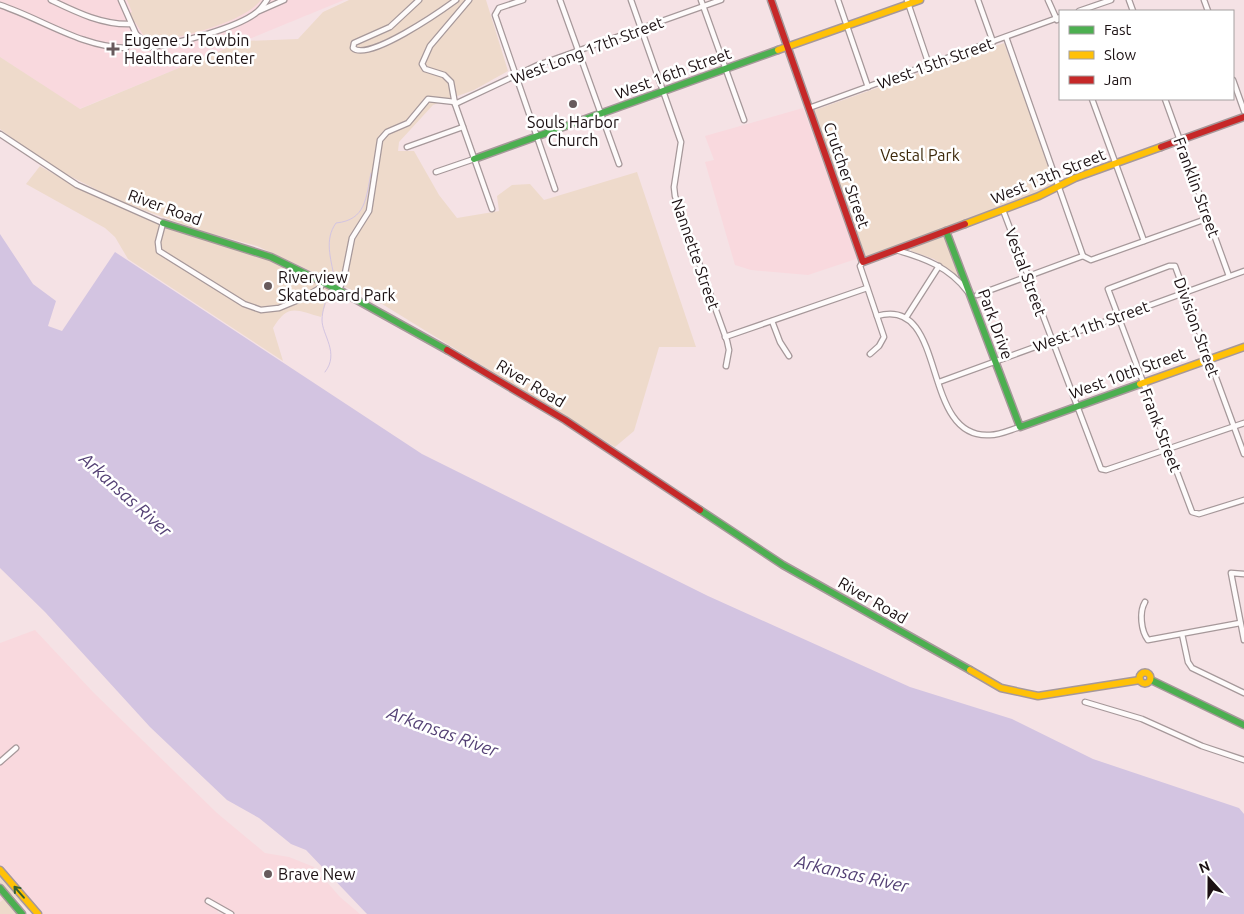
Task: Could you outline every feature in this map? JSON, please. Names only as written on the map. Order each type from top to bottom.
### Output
[{"type":"street","points":[[9,0],[3,6],[81,40],[106,46],[126,48],[136,34]]},
{"type":"street","points":[[51,0],[90,17],[114,23],[132,24]]},
{"type":"street","points":[[121,0],[136,34],[150,47],[214,31],[284,0]]},
{"type":"street","points":[[259,11],[267,0]]},
{"type":"street","points":[[420,0],[390,27],[354,43],[353,48],[361,51],[389,41],[411,30],[456,0]]},
{"type":"street","points":[[469,0],[430,46],[422,60],[425,69],[444,75],[450,80],[455,103],[492,209]]},
{"type":"street","points":[[523,0],[500,8],[495,15],[555,189]]},
{"type":"street","points":[[560,0],[619,164]]},
{"type":"street","name":"Nannette Street","points":[[631,0],[681,142],[674,187],[675,196],[726,337],[728,350],[726,366]]},
{"type":"street","points":[[702,0],[744,120]]},
{"type":"street","name":"West Long 17th Street","points":[[455,103],[516,75],[721,0]]},
{"type":"street","name":"Crutcher Street","points":[[771,0],[863,262],[860,266],[884,337],[879,346],[870,354]]},
{"type":"street","points":[[838,0],[868,87]]},
{"type":"street","name":"West 16th Street","points":[[436,172],[847,26],[908,2],[920,0]]},
{"type":"street","points":[[978,0],[992,42]]},
{"type":"street","points":[[1048,0],[1058,19]]},
{"type":"street","points":[[1082,10],[1111,0]]},
{"type":"street","points":[[908,2],[929,65]]},
{"type":"street","name":"West 15th Street","points":[[809,108],[1058,19]]},
{"type":"street","points":[[1006,37],[1084,256],[1091,260],[1209,218]]},
{"type":"street","points":[[1234,83],[1244,110]]},
{"type":"street","points":[[339,290],[344,278],[348,254],[354,235],[368,211],[377,146],[382,137],[408,123],[428,99],[455,103]]},
{"type":"street","points":[[1092,100],[1144,241]]},
{"type":"street","name":"Franklin Street","points":[[1165,100],[1229,276]]},
{"type":"street","name":"West 13th Street","points":[[863,262],[1004,210],[1115,163],[1244,117]]},
{"type":"street","points":[[408,147],[463,127]]},
{"type":"street","name":"River Road","points":[[0,134],[77,185],[163,222],[264,255],[323,282],[418,332],[565,420],[783,565],[994,685],[1028,695],[1048,695],[1140,680],[1145,684],[1151,680],[1244,724]]},
{"type":"street","name":"Vestal Street","points":[[1004,210],[1099,466],[1102,470],[1106,470],[1167,449]]},
{"type":"street","points":[[163,222],[158,242],[159,251],[250,307],[261,310],[279,308],[313,293],[323,282]]},
{"type":"street","name":"Park Drive","points":[[946,231],[974,295],[995,362],[1020,427]]},
{"type":"street","points":[[896,250],[922,258],[938,266],[974,295],[1084,256]]},
{"type":"street","points":[[907,316],[938,266]]},
{"type":"street","name":"Division Street","points":[[1108,289],[1175,266],[1244,454]]},
{"type":"street","name":"West 11th Street","points":[[938,382],[1244,271]]},
{"type":"street","points":[[726,337],[867,288]]},
{"type":"street","name":"Frank Street","points":[[1108,289],[1190,508],[1195,514],[1244,500]]},
{"type":"street","points":[[877,316],[891,313],[907,316],[920,335],[953,416],[968,430],[978,434],[990,435],[1020,427]]},
{"type":"street","points":[[772,321],[780,342],[789,356]]},
{"type":"street","name":"West 10th Street","points":[[1020,427],[1244,347]]},
{"type":"street","points":[[1167,449],[1244,423]]},
{"type":"street","points":[[1244,574],[1231,573],[1244,640]]},
{"type":"street","points":[[1145,602],[1142,607],[1142,629],[1143,634],[1148,640],[1240,623]]},
{"type":"street","points":[[1182,634],[1188,662],[1192,668],[1244,693]]},
{"type":"street","points":[[1085,702],[1142,719],[1202,746],[1244,760]]},
{"type":"street","points":[[0,762],[16,748]]},
{"type":"street","points":[[0,870],[38,914]]},
{"type":"street","points":[[0,888],[22,914]]},
{"type":"street","points":[[208,901],[231,914]]},
{"type":"shaded area","name":"Eugene J. Towbin Healthcare Center","points":[[0,0],[344,0],[79,109],[0,57]]},
{"type":"shaded area","points":[[803,108],[859,258],[808,275],[751,270],[735,265],[705,162],[714,160],[705,136]]},
{"type":"shaded area","points":[[35,630],[93,692],[217,813],[265,853],[289,857],[314,867],[340,897],[360,914],[236,914],[223,907],[217,912],[221,914],[42,914],[18,887],[0,902],[0,643]]},
{"type":"green space","points":[[127,0],[261,0],[241,16],[212,28],[154,41],[146,39],[135,22],[133,23],[129,14],[132,12]]},
{"type":"green space","points":[[349,0],[486,0],[508,71],[474,90],[433,105],[399,142],[398,151],[414,151],[439,195],[457,218],[499,211],[497,196],[512,185],[530,184],[544,200],[637,172],[696,347],[659,347],[634,431],[615,447],[382,304],[257,246],[205,232],[123,203],[48,165],[0,129],[0,57],[80,109],[244,41],[298,39],[323,12]]},
{"type":"green space","name":"Vestal Park","points":[[1004,43],[1056,184],[1036,195],[866,258],[812,111]]},
{"type":"green space","points":[[40,166],[76,186],[131,212],[198,237],[262,256],[306,276],[331,290],[321,317],[305,312],[293,311],[283,315],[278,320],[273,328],[283,361],[128,259],[115,237],[105,228],[26,184]]},
{"type":"green space","points":[[941,235],[946,239],[958,276],[934,259],[911,251],[910,247]]},
{"type":"green space","points":[[0,874],[27,905],[29,911],[0,883]]},
{"type":"green space","points":[[5,898],[19,914],[0,914],[0,902]]},
{"type":"water","name":"Arkansas River","points":[[0,234],[33,284],[56,301],[48,326],[62,331],[115,252],[422,454],[708,596],[910,687],[1012,719],[1093,759],[1239,808],[1244,814],[1244,914],[367,914],[306,850],[291,844],[259,818],[227,800],[150,727],[45,612],[0,568]]},
{"type":"waterway","points":[[332,280],[334,277],[329,243],[332,229],[336,223],[346,221],[359,212],[366,199],[371,173]]},
{"type":"waterway","points":[[325,372],[331,358],[331,351],[322,320],[328,293]]},
{"type":"traffic: fast","points":[[474,159],[778,50]]},
{"type":"traffic: fast","points":[[163,223],[271,257],[339,290],[447,350]]},
{"type":"traffic: fast","points":[[946,231],[1020,427],[1140,384]]},
{"type":"traffic: fast","points":[[700,510],[783,565],[970,670]]},
{"type":"traffic: fast","points":[[1151,680],[1244,725]]},
{"type":"traffic: fast","points":[[0,888],[22,914]]},
{"type":"traffic: slow","points":[[778,50],[920,0]]},
{"type":"traffic: slow","points":[[965,224],[1039,196],[1075,178],[1161,147]]},
{"type":"traffic: slow","points":[[1140,384],[1244,347]]},
{"type":"traffic: slow","points":[[970,670],[1001,688],[1038,696],[1140,680]]},
{"type":"traffic: slow","points":[[1145,672],[1151,678],[1145,684],[1139,678],[1145,672]]},
{"type":"traffic: slow","points":[[0,870],[38,914]]},
{"type":"traffic: jam","points":[[771,0],[863,262],[965,224]]},
{"type":"traffic: jam","points":[[1161,147],[1244,117]]},
{"type":"traffic: jam","points":[[447,350],[565,420],[700,510]]},
{"type":"place","name":"Eugene J. Towbin Healthcare Center","points":[[113,49]]},
{"type":"place","name":"Souls Harbor Church","points":[[573,104]]},
{"type":"place","name":"Riverview Skateboard Park","points":[[268,286]]},
{"type":"place","name":"Brave New","points":[[268,874]]}]
